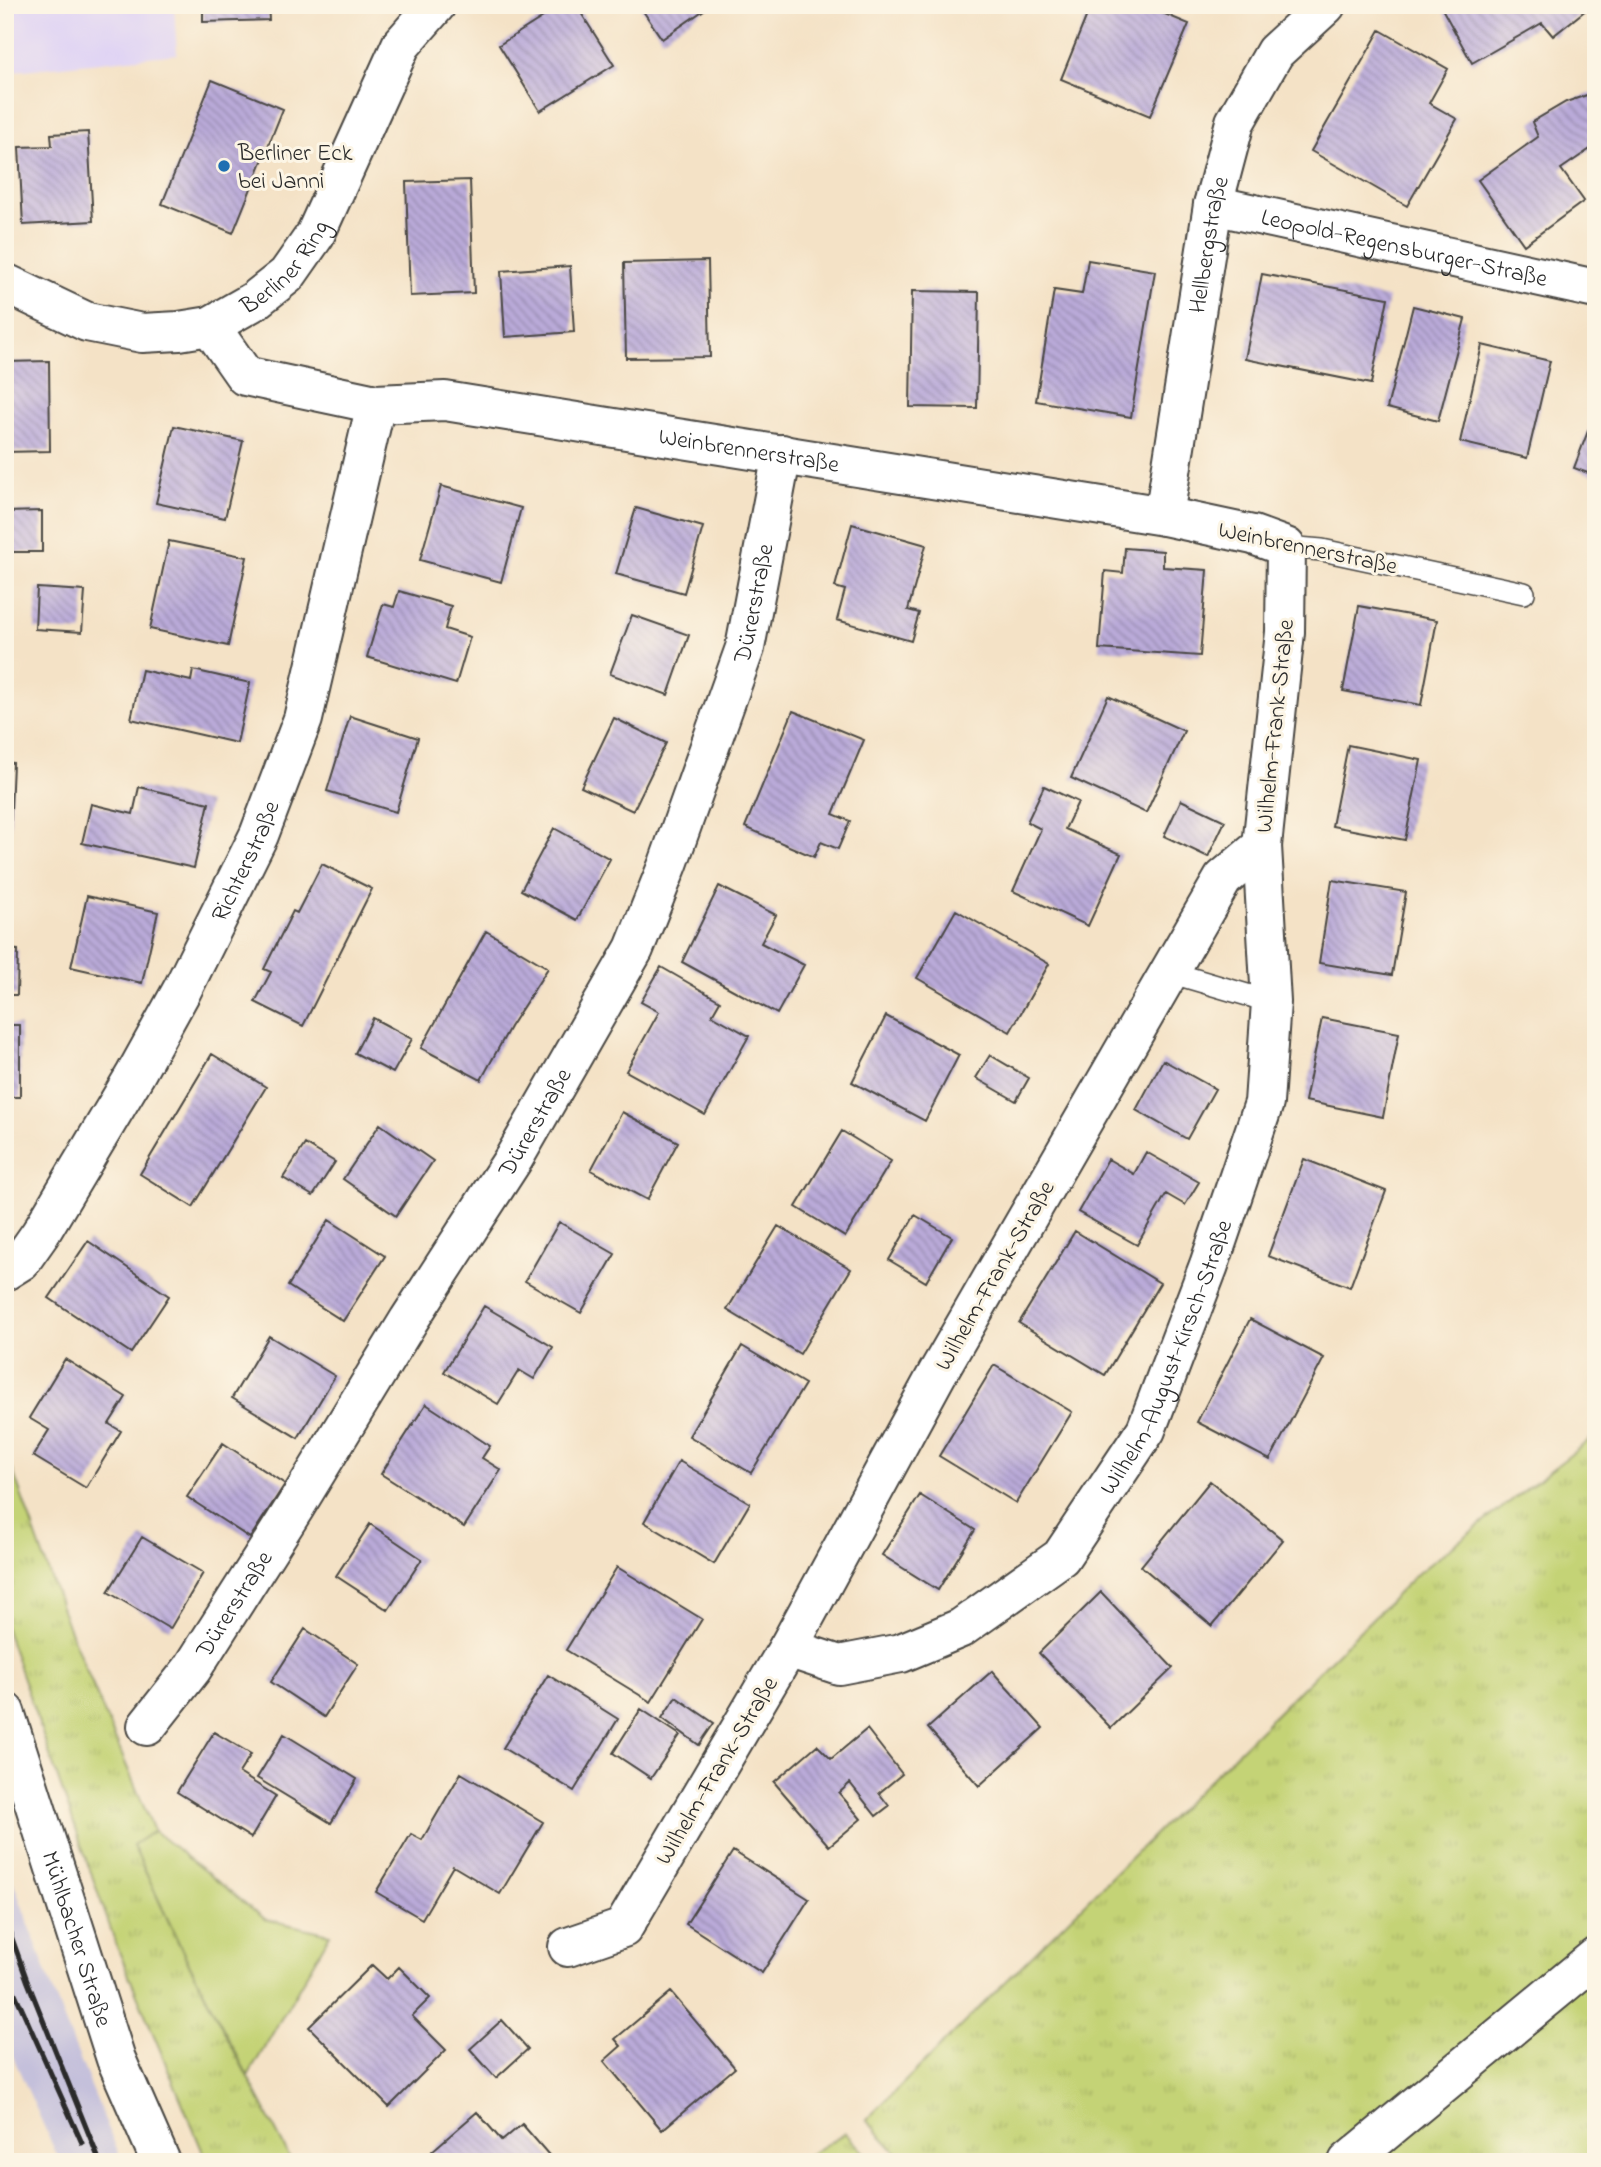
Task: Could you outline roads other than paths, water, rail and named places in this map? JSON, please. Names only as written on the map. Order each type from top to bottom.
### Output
[{"type":"street","name":"Berliner Ring","points":[[211,326],[254,302],[286,275],[315,235],[401,45],[436,5]]},
{"type":"street","name":"Hellbergstraße","points":[[1164,516],[1213,205],[1235,122],[1275,52],[1326,5]]},
{"type":"street","name":"Leopold-Regensburger-Straße","points":[[1213,205],[1591,288],[1596,286]]},
{"type":"street","points":[[5,284],[87,323],[142,333],[211,326]]},
{"type":"street","name":"Weinbrennerstraße","points":[[211,326],[245,376],[376,404],[445,401],[1164,516],[1253,535],[1286,547]]},
{"type":"street","name":"Richterstraße","points":[[5,1271],[21,1261],[40,1234],[135,1075],[182,990],[259,835],[303,719],[376,404]]},
{"type":"street","name":"Dürerstraße","points":[[147,1727],[192,1669],[288,1519],[409,1320],[513,1158],[634,949],[668,864],[745,648],[782,454]]},
{"type":"street","name":"Wilhelm-Frank-Straße","points":[[568,1947],[623,1928],[788,1648],[937,1374],[1223,879],[1262,846],[1285,632],[1286,547]]},
{"type":"street","name":"Wilhelm-August-Kirsch-Straße","points":[[788,1648],[839,1665],[901,1653],[961,1628],[1061,1558],[1146,1430],[1209,1265],[1264,1103],[1271,1002],[1262,846]]},
{"type":"street","name":"Mühlbacher Straße","points":[[5,1712],[116,2059],[161,2162]]},
{"type":"street","points":[[1348,2162],[1596,1957]]},
{"type":"lane","name":"Weinbrennerstraße","points":[[1286,547],[1322,550],[1524,593]]},
{"type":"lane","points":[[1169,972],[1271,1002]]},
{"type":"railway","points":[[5,1919],[100,2162]]},
{"type":"railway","points":[[5,1971],[82,2143]]},
{"type":"place","name":"Berliner Eck bei Janni","points":[[224,166]]}]
